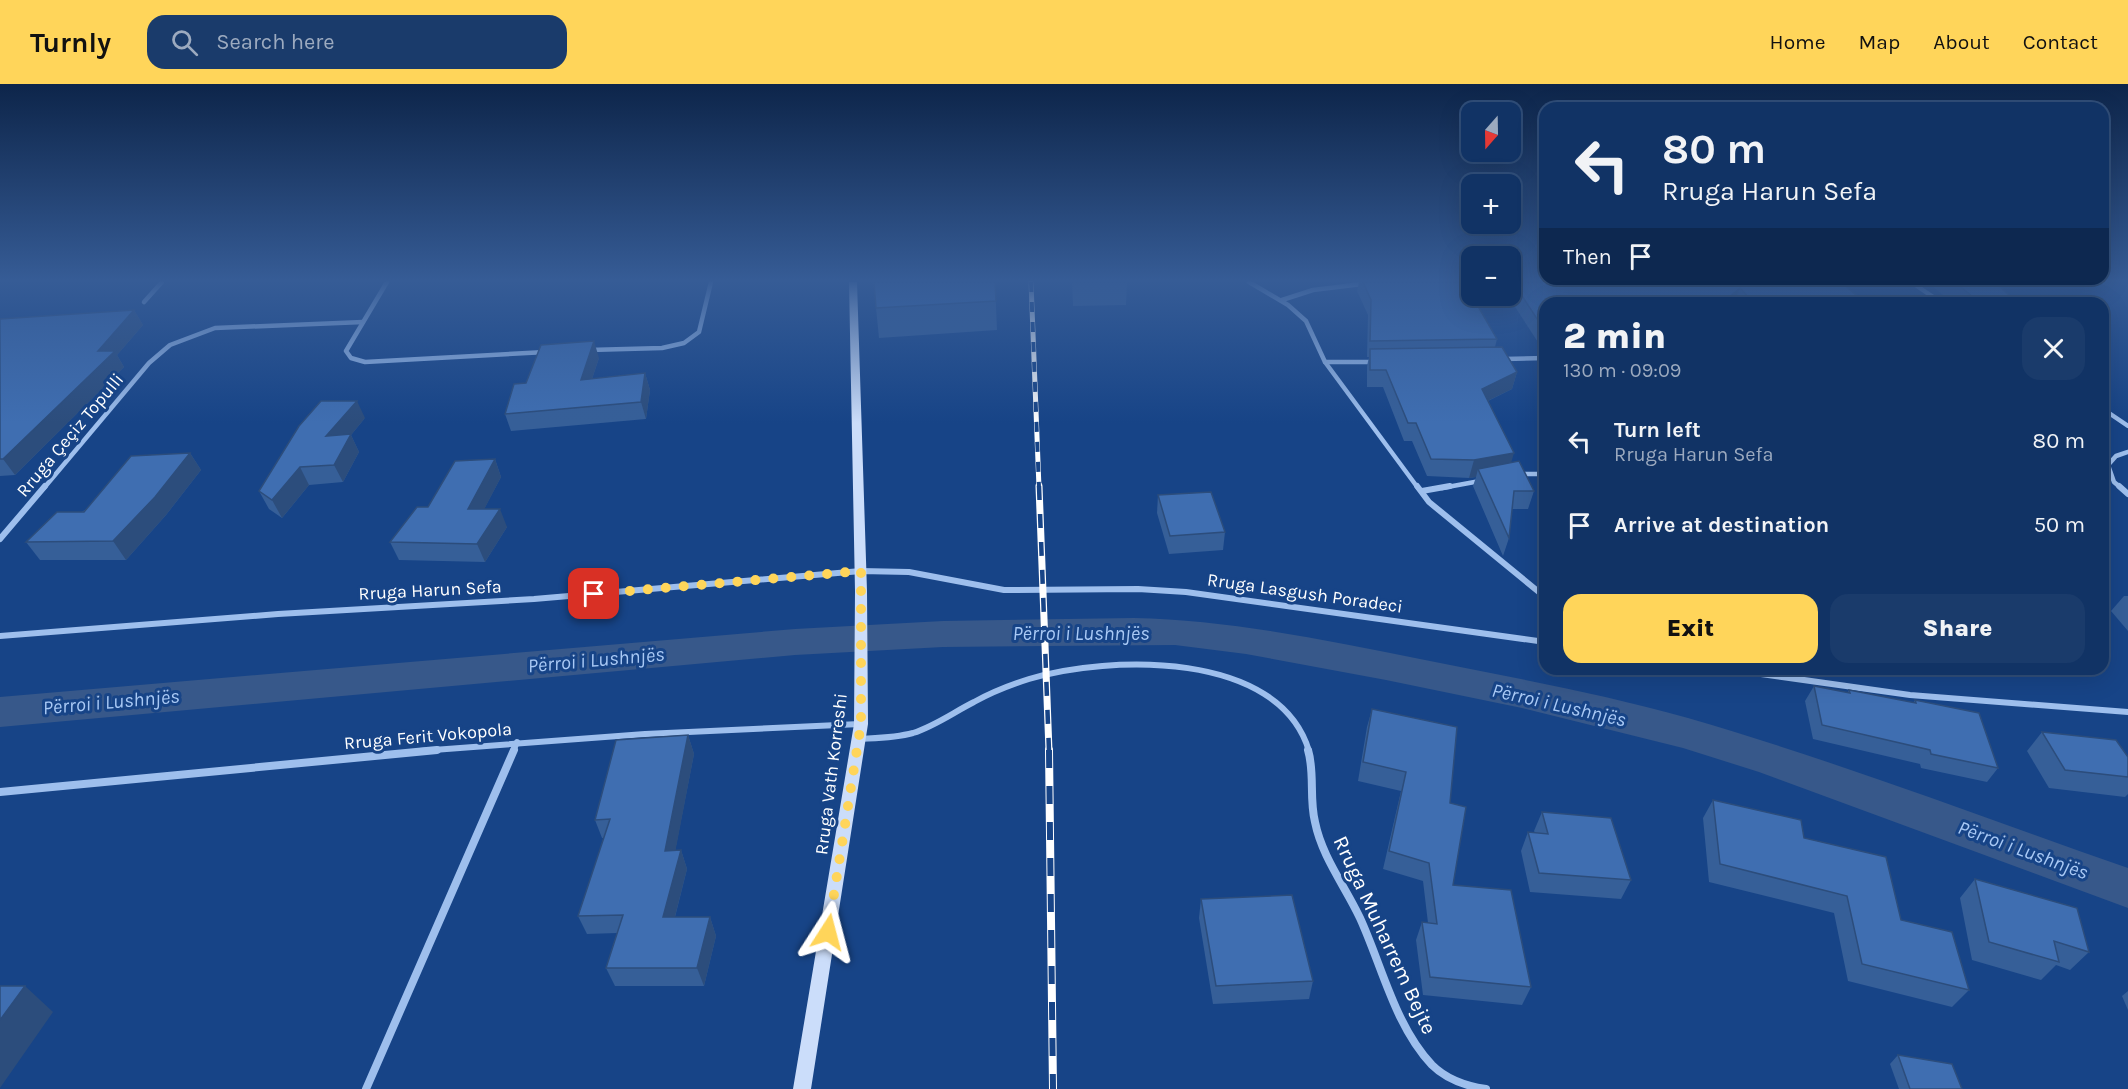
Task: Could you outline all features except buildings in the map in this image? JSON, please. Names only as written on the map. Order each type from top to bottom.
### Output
[{"type":"main road","name":"Rruga Vath Korreshi","points":[[802,1089],[860,732],[862,701],[861,571],[854,329]]},
{"type":"street","name":"Rruga Çeçiz Topulli","points":[[0,539],[148,363],[170,345],[213,329]]},
{"type":"street","points":[[359,329],[346,351],[351,358],[365,362],[556,352]]},
{"type":"street","points":[[578,351],[662,348],[684,343],[699,332],[700,329]]},
{"type":"street","points":[[1311,329],[1325,362],[1429,502],[1539,592]]},
{"type":"street","points":[[1498,360],[1539,358]]},
{"type":"street","points":[[1325,362],[1382,362]]},
{"type":"street","points":[[2109,413],[2128,426]]},
{"type":"street","points":[[2109,464],[2116,456],[2128,452]]},
{"type":"street","points":[[2109,468],[2114,482],[2128,494]]},
{"type":"street","points":[[1514,474],[1539,474]]},
{"type":"street","points":[[1422,491],[1491,478]]},
{"type":"street","name":"Rruga Harun Sefa","points":[[0,636],[278,614],[534,599],[861,571],[909,572],[986,588],[1059,591]]},
{"type":"street","name":"Rruga Lasgush Poradeci","points":[[1059,591],[1138,589],[1186,592],[1539,641]]},
{"type":"street","name":"Rruga Muharrem Bejte","points":[[860,732],[887,738],[916,732],[995,692],[1064,671],[1102,665],[1134,663],[1204,672],[1247,686],[1267,696],[1292,716],[1303,734],[1311,757],[1314,820],[1323,849],[1361,919],[1420,1051],[1441,1073],[1458,1082],[1486,1089]]},
{"type":"street","points":[[1768,675],[1910,695],[2128,712]]},
{"type":"street","name":"Rruga Ferit Vokopola","points":[[0,792],[517,742],[730,727],[860,732]]},
{"type":"street","points":[[366,1089],[517,742]]},
{"type":"waterway","name":"Përroi i Lushnjës","points":[[0,712],[795,642],[943,634],[1175,632],[1246,641],[1386,666],[1522,694],[1685,733],[1774,761],[2128,888]]},
{"type":"railway","points":[[1033,329],[1039,488]]},
{"type":"railway","points":[[1039,486],[1049,751]]},
{"type":"railway","points":[[1049,750],[1053,1089]]},
{"type":"route","points":[[594,594],[861,571],[861,724],[828,932]]}]
